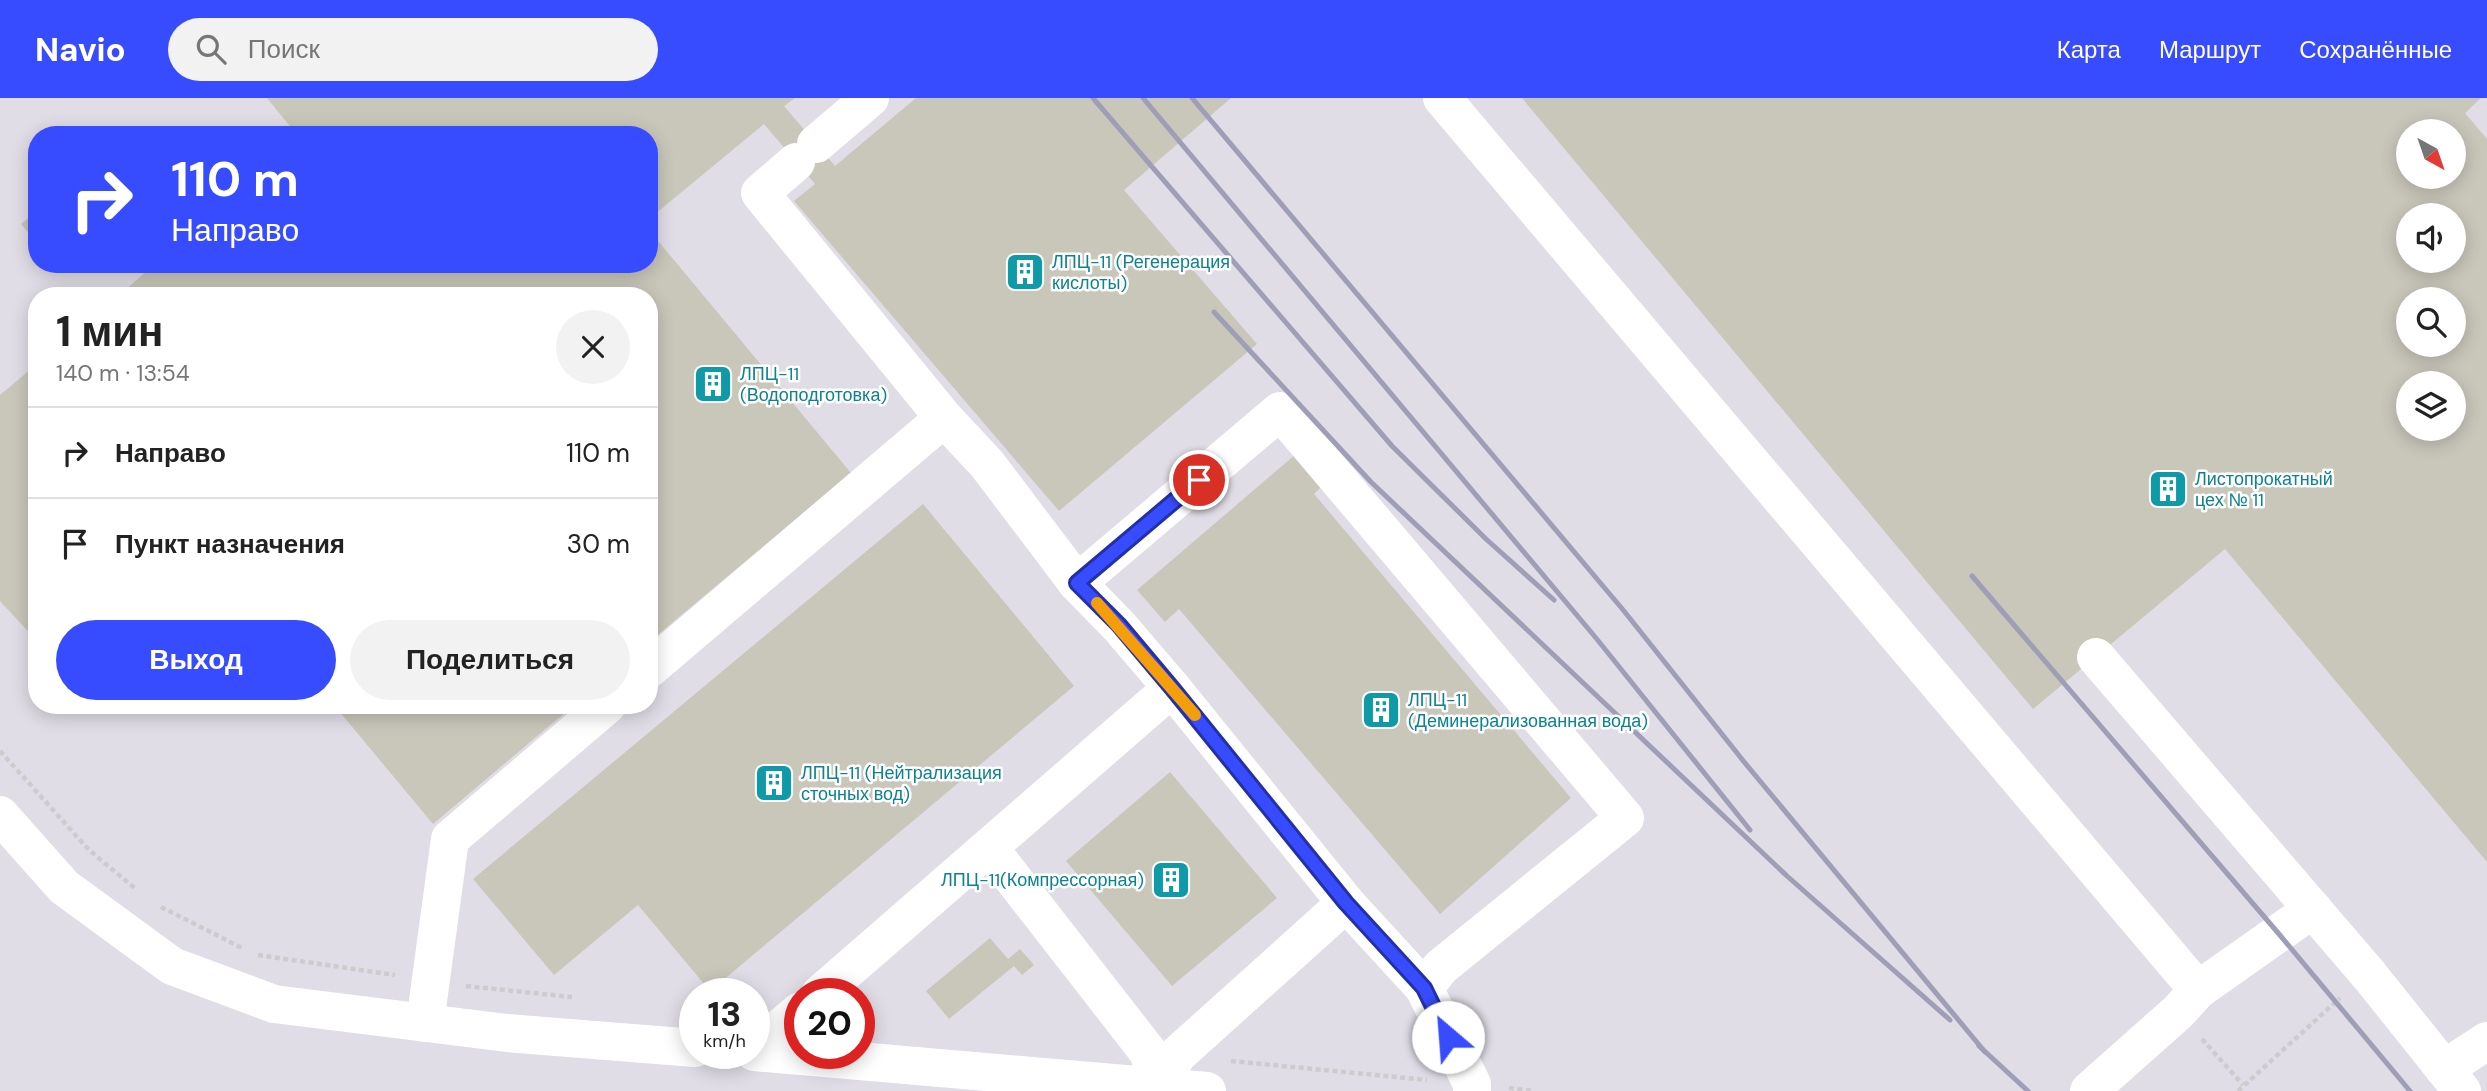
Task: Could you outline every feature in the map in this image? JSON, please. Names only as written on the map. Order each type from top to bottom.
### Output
[{"type":"lane","points":[[870,98],[760,193],[944,418],[986,464],[1077,583],[1119,625],[1346,903],[1424,988],[1472,1084],[1472,1091]]},
{"type":"lane","points":[[1442,98],[2197,990]]},
{"type":"lane","points":[[1077,583],[1280,411],[1625,818],[1441,967],[1424,988]]},
{"type":"lane","points":[[658,661],[944,418]]},
{"type":"lane","points":[[2096,657],[2313,909],[2453,1080],[2487,1041]]},
{"type":"lane","points":[[839,978],[1172,688]]},
{"type":"lane","points":[[425,1023],[450,839],[596,714]]},
{"type":"lane","points":[[0,815],[64,887],[172,965],[274,1004],[507,1033],[679,1047]]},
{"type":"lane","points":[[990,849],[1148,1052],[1160,1087]]},
{"type":"lane","points":[[1160,1087],[1177,1055],[1346,903]]},
{"type":"lane","points":[[2089,1091],[2178,1012],[2197,990],[2313,909]]},
{"type":"lane","points":[[770,1037],[784,1025]]},
{"type":"lane","points":[[770,1052],[1207,1091]]},
{"type":"path","points":[[0,751],[89,850],[147,898]]},
{"type":"path","points":[[157,905],[253,954],[430,982],[583,998]]},
{"type":"shaded area","points":[[0,98],[2487,98],[2487,1091],[0,1091]]},
{"type":"building","name":"ЛПЦ-11 (Регенерация кислоты)","points":[[267,98],[795,98],[784,106],[835,166],[916,98],[1231,98],[1124,190],[1257,344],[1059,511],[794,201],[815,184],[764,124],[658,212],[658,126],[290,126]]},
{"type":"building","name":"Листопрокатный цех № 11","points":[[1522,98],[2481,98],[2465,113],[2487,139],[2487,862],[2225,549],[2033,709]]},
{"type":"building","points":[[28,218],[28,232],[21,224]]},
{"type":"building","name":"ЛПЦ-11 (Водоподготовка)","points":[[658,241],[851,473],[658,634],[658,287],[128,287],[145,273],[658,273]]},
{"type":"building","points":[[28,372],[28,631],[0,601],[0,395]]},
{"type":"building","name":"ЛПЦ-11 (Деминерализованная вода)","points":[[1296,454],[1323,485],[1314,494],[1571,798],[1440,914],[1179,609],[1165,622],[1137,590]]},
{"type":"building","name":"ЛПЦ-11 (Нейтрализация сточных вод)","points":[[923,504],[1074,686],[726,978],[699,978],[638,905],[554,975],[473,879]]},
{"type":"building","points":[[341,714],[563,714],[433,824]]},
{"type":"building","name":"ЛПЦ-11(Компрессорная)","points":[[1170,772],[1277,898],[1172,986],[1066,861]]},
{"type":"building","points":[[990,938],[1008,959],[1020,949],[1034,965],[1022,975],[1014,966],[949,1019],[926,991]]},
{"type":"railway","points":[[1093,98],[1392,446],[1486,539],[1554,600]]},
{"type":"railway","points":[[1143,98],[1596,638],[1750,830]]},
{"type":"railway","points":[[1192,98],[1624,611],[1745,763],[1985,1052]]},
{"type":"railway","points":[[1214,312],[1371,482],[1787,876],[1950,1020]]},
{"type":"railway","points":[[1972,576],[2410,1091]]},
{"type":"railway","points":[[1979,1046],[2028,1091]]},
{"type":"slow traffic","points":[[1097,603],[1195,715]]},
{"type":"place","name":"ЛПЦ-11 (Регенерация кислоты)","points":[[1025,272]]},
{"type":"place","name":"ЛПЦ-11 (Водоподготовка)","points":[[713,384]]},
{"type":"place","name":"Листопрокатный цех № 11","points":[[2168,489]]},
{"type":"place","name":"ЛПЦ-11 (Деминерализованная вода)","points":[[1381,710]]},
{"type":"place","name":"ЛПЦ-11 (Нейтрализация сточных вод)","points":[[774,783]]},
{"type":"place","name":"ЛПЦ-11(Компрессорная)","points":[[1171,880]]},
{"type":"route","points":[[1199,480],[1077,583],[1119,625],[1346,903],[1424,988],[1448,1037]]}]
